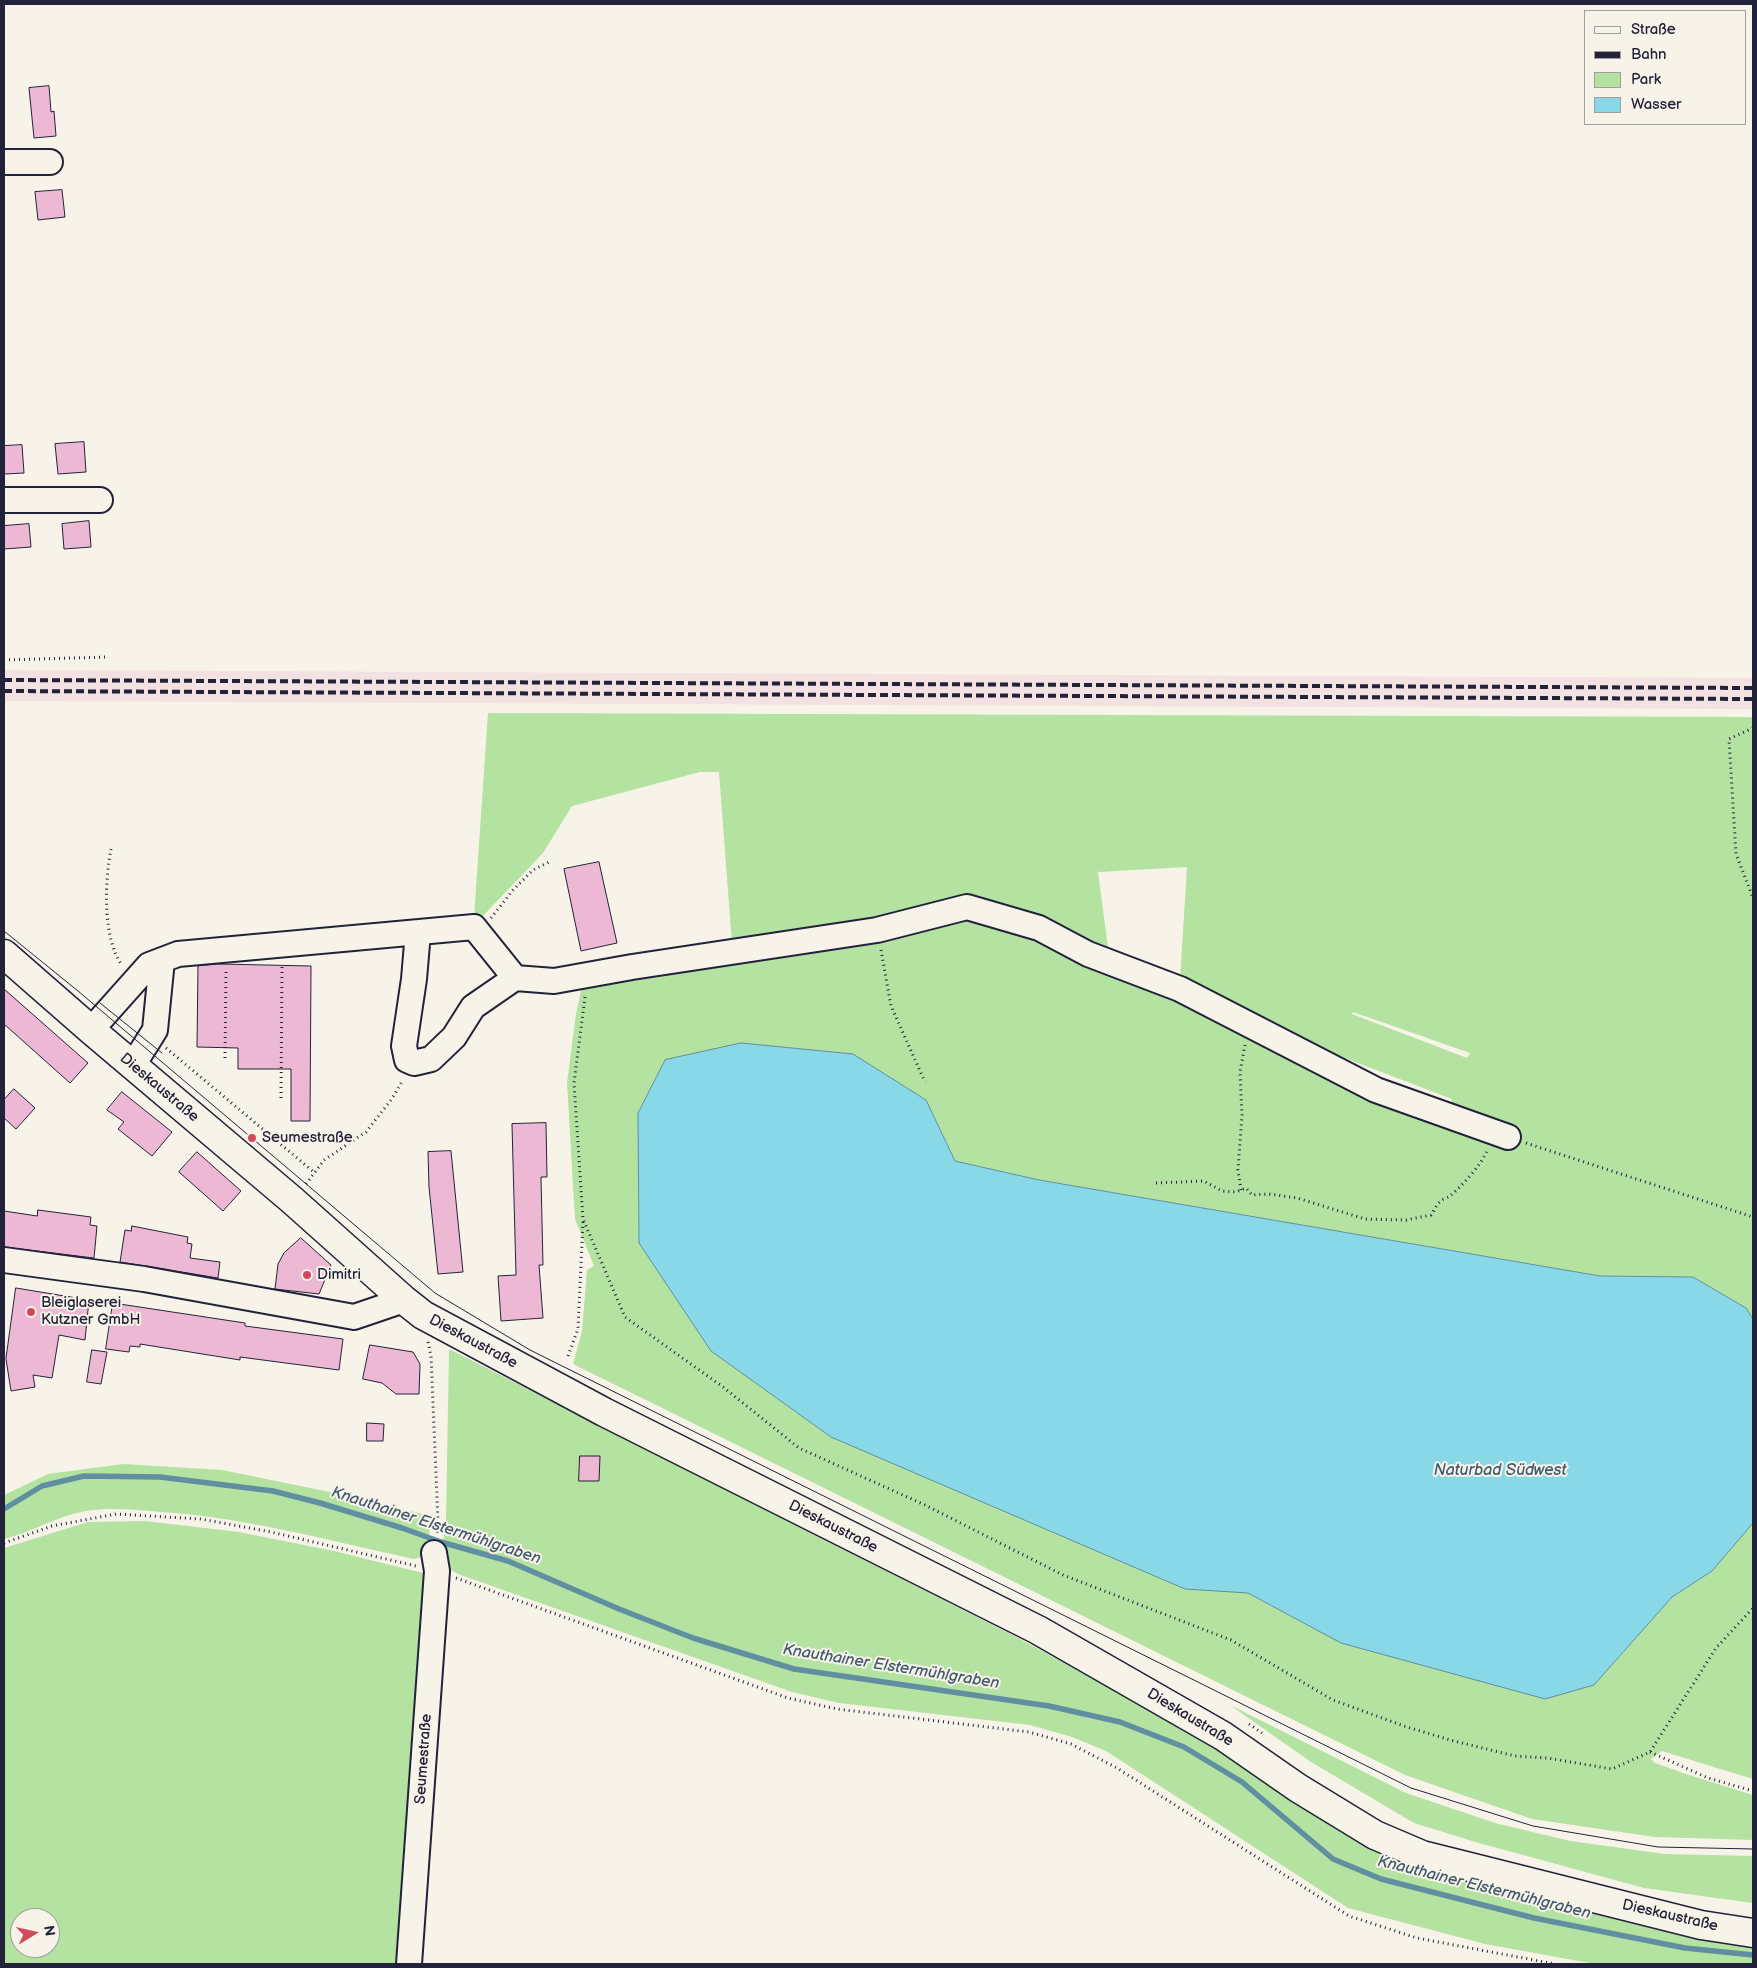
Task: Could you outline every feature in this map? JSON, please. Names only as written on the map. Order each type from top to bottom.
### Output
[{"type":"main road","name":"Dieskaustraße","points":[[4,954],[90,1030],[292,1200],[413,1308],[613,1417],[1038,1630],[1223,1736],[1298,1788],[1375,1835],[1422,1854],[1470,1867],[1702,1925],[1753,1933]]},
{"type":"street","points":[[4,162],[50,162]]},
{"type":"street","points":[[4,500],[100,500]]},
{"type":"street","points":[[418,932],[404,1046],[407,1060],[414,1063],[431,1059],[454,1037],[473,1007],[515,978],[554,981],[877,930],[967,907],[1039,928],[1088,954],[1180,989],[1376,1090],[1503,1135]]},
{"type":"street","points":[[90,1030],[106,1015],[133,981],[149,965],[178,954],[474,927],[515,978]]},
{"type":"street","points":[[132,1065],[155,1030],[162,960]]},
{"type":"street","points":[[4,1260],[144,1279],[354,1317],[413,1308]]},
{"type":"street","name":"Seumestraße","points":[[409,1964],[435,1562]]},
{"type":"path","points":[[4,660],[107,657]]},
{"type":"path","points":[[1753,728],[1729,739],[1736,854],[1753,898]]},
{"type":"path","points":[[111,849],[107,872],[107,904],[110,934],[119,961],[133,981]]},
{"type":"path","points":[[478,933],[513,890],[533,870],[550,862]]},
{"type":"path","points":[[877,930],[891,1006],[925,1082]]},
{"type":"path","points":[[281,1098],[282,944]]},
{"type":"path","points":[[225,1058],[227,949]]},
{"type":"path","points":[[568,1356],[578,1329],[583,1219],[574,1083],[583,1006],[590,974]]},
{"type":"path","points":[[1241,1190],[1238,1170],[1242,1115],[1240,1072],[1248,1024]]},
{"type":"path","points":[[178,1058],[314,1173]]},
{"type":"path","points":[[304,1187],[324,1160],[366,1132],[391,1100],[414,1063]]},
{"type":"path","points":[[1156,1184],[1204,1181],[1222,1191],[1236,1192],[1246,1188],[1252,1194],[1269,1194],[1297,1198],[1366,1219],[1406,1220],[1431,1215],[1440,1202],[1468,1180],[1471,1171],[1482,1161],[1503,1135],[1753,1217]]},
{"type":"path","points":[[583,1219],[625,1317],[723,1387],[799,1448],[925,1505],[1063,1576],[1231,1640],[1333,1700],[1404,1726],[1450,1740],[1515,1756],[1547,1758],[1612,1769],[1650,1752],[1716,1648],[1753,1608]]},
{"type":"path","points":[[413,1308],[431,1356],[438,1522]]},
{"type":"path","points":[[4,1543],[52,1526],[116,1514],[201,1519],[435,1562],[788,1698],[837,1709],[1030,1732],[1071,1744],[1116,1768],[1349,1916],[1417,1938],[1555,1964]]},
{"type":"path","points":[[1244,1722],[1268,1738]]},
{"type":"path","points":[[1650,1752],[1708,1778],[1753,1791]]},
{"type":"shaded area","points":[[4,670],[1753,678],[1753,709],[4,701]]},
{"type":"green space","points":[[488,713],[1753,717],[1753,1319],[1746,1308],[1693,1277],[1600,1276],[1039,1180],[955,1161],[926,1100],[666,1060],[638,1113],[639,1243],[1188,1589],[1248,1592],[1341,1643],[1594,1685],[1672,1597],[1712,1571],[1753,1523],[1753,1779],[1662,1751],[1651,1759],[1655,1763],[1686,1774],[1753,1795],[1753,1840],[1655,1837],[1532,1819],[1405,1775],[573,1364],[582,1331],[587,1270],[594,1266],[575,1219],[567,1083],[576,1014],[586,967],[732,944],[719,772],[700,772],[572,806],[543,853],[482,917],[474,917]],"holes":[[[1187,867],[1180,980],[1109,955],[1098,872]],[[1353,1012],[1470,1053],[1467,1058],[1352,1014]],[[1337,1055],[1452,1099],[1450,1108],[1334,1061]]]},
{"type":"green space","points":[[449,1349],[1020,1639],[1215,1745],[1466,1874],[1697,1939],[1753,1944],[1753,1964],[1595,1964],[1485,1944],[1348,1908],[1106,1751],[1072,1737],[1030,1725],[839,1703],[792,1692],[458,1574],[444,1566],[441,1558],[446,1521]]},
{"type":"green space","points":[[123,1464],[222,1470],[330,1492],[431,1516],[428,1547],[423,1556],[414,1559],[226,1519],[114,1509],[75,1513],[4,1539],[4,1495],[48,1474]]},
{"type":"green space","points":[[145,1521],[239,1532],[334,1551],[423,1573],[429,1578],[395,1964],[4,1964],[4,1548],[88,1522]]},
{"type":"green space","points":[[1230,1705],[1406,1793],[1495,1823],[1570,1841],[1665,1854],[1753,1856],[1753,1903],[1644,1888],[1479,1843],[1414,1823],[1311,1762]]},
{"type":"water","name":"Naturbad Südwest","points":[[741,1043],[853,1054],[926,1100],[955,1161],[1039,1180],[1600,1276],[1693,1277],[1746,1308],[1753,1319],[1753,1523],[1712,1571],[1672,1597],[1594,1685],[1545,1699],[1341,1643],[1248,1593],[1185,1589],[831,1437],[711,1351],[639,1243],[638,1113],[665,1060]]},
{"type":"building","points":[[49,86],[51,112],[54,111],[56,136],[34,138],[29,88]]},
{"type":"building","points":[[62,190],[65,217],[38,220],[35,192]]},
{"type":"building","points":[[84,442],[86,472],[58,474],[55,444]]},
{"type":"building","points":[[22,445],[24,473],[4,474],[4,446]]},
{"type":"building","points":[[89,521],[91,547],[64,549],[62,524]]},
{"type":"building","points":[[29,524],[31,547],[4,549],[4,526]]},
{"type":"building","points":[[599,862],[617,943],[581,951],[564,869]]},
{"type":"building","points":[[218,964],[311,966],[310,1121],[291,1121],[291,1069],[238,1069],[238,1048],[197,1047],[198,966]]},
{"type":"building","points":[[4,989],[88,1063],[70,1083],[4,1024]]},
{"type":"building","points":[[14,1089],[35,1108],[16,1129],[4,1118],[4,1100]]},
{"type":"building","points":[[122,1092],[172,1132],[152,1156],[118,1129],[124,1122],[107,1110]]},
{"type":"building","points":[[546,1123],[547,1177],[541,1177],[543,1265],[539,1265],[543,1318],[501,1321],[498,1276],[516,1275],[512,1124]]},
{"type":"building","points":[[451,1151],[463,1272],[438,1274],[429,1187],[428,1152]]},
{"type":"building","points":[[197,1152],[241,1191],[223,1211],[179,1172]]},
{"type":"building","points":[[38,1210],[91,1217],[90,1225],[97,1226],[94,1258],[4,1247],[4,1211],[37,1216]]},
{"type":"building","points":[[132,1226],[188,1237],[187,1243],[192,1244],[190,1258],[220,1262],[218,1278],[120,1262],[125,1230],[131,1231]]},
{"type":"building","points":[[301,1238],[331,1265],[319,1294],[275,1289],[278,1264],[284,1253]]},
{"type":"building","points":[[16,1288],[89,1300],[85,1340],[59,1335],[52,1378],[33,1375],[35,1387],[11,1391],[6,1359]]},
{"type":"building","points":[[113,1303],[245,1323],[245,1326],[343,1339],[339,1370],[240,1357],[240,1360],[140,1344],[140,1347],[130,1346],[129,1352],[106,1349]]},
{"type":"building","points":[[370,1345],[413,1352],[420,1364],[419,1394],[396,1394],[382,1383],[363,1379]]},
{"type":"building","points":[[92,1350],[107,1352],[101,1384],[87,1382]]},
{"type":"building","points":[[367,1423],[384,1424],[383,1441],[367,1441]]},
{"type":"building","points":[[580,1456],[600,1456],[599,1481],[579,1481]]},
{"type":"waterway","name":"Knauthainer Elstermühlgraben","points":[[4,1509],[42,1486],[84,1476],[160,1477],[273,1491],[320,1503],[441,1542],[508,1561],[619,1609],[693,1638],[794,1669],[1049,1706],[1120,1722],[1184,1747],[1242,1782],[1333,1859],[1381,1879],[1534,1918],[1685,1948],[1753,1955]]},
{"type":"tram line","points":[[4,931],[78,991],[435,1293],[530,1350],[1411,1788],[1533,1826],[1658,1847],[1753,1849]]},
{"type":"tram line","points":[[100,1003],[162,1053]]},
{"type":"railway","points":[[4,680],[1753,688]]},
{"type":"railway","points":[[4,691],[1753,699]]},
{"type":"place","name":"Seumestraße","points":[[252,1138]]},
{"type":"place","name":"Dimitri","points":[[307,1275]]},
{"type":"place","name":"Bleiglaserei Kutzner GmbH","points":[[31,1312]]}]
